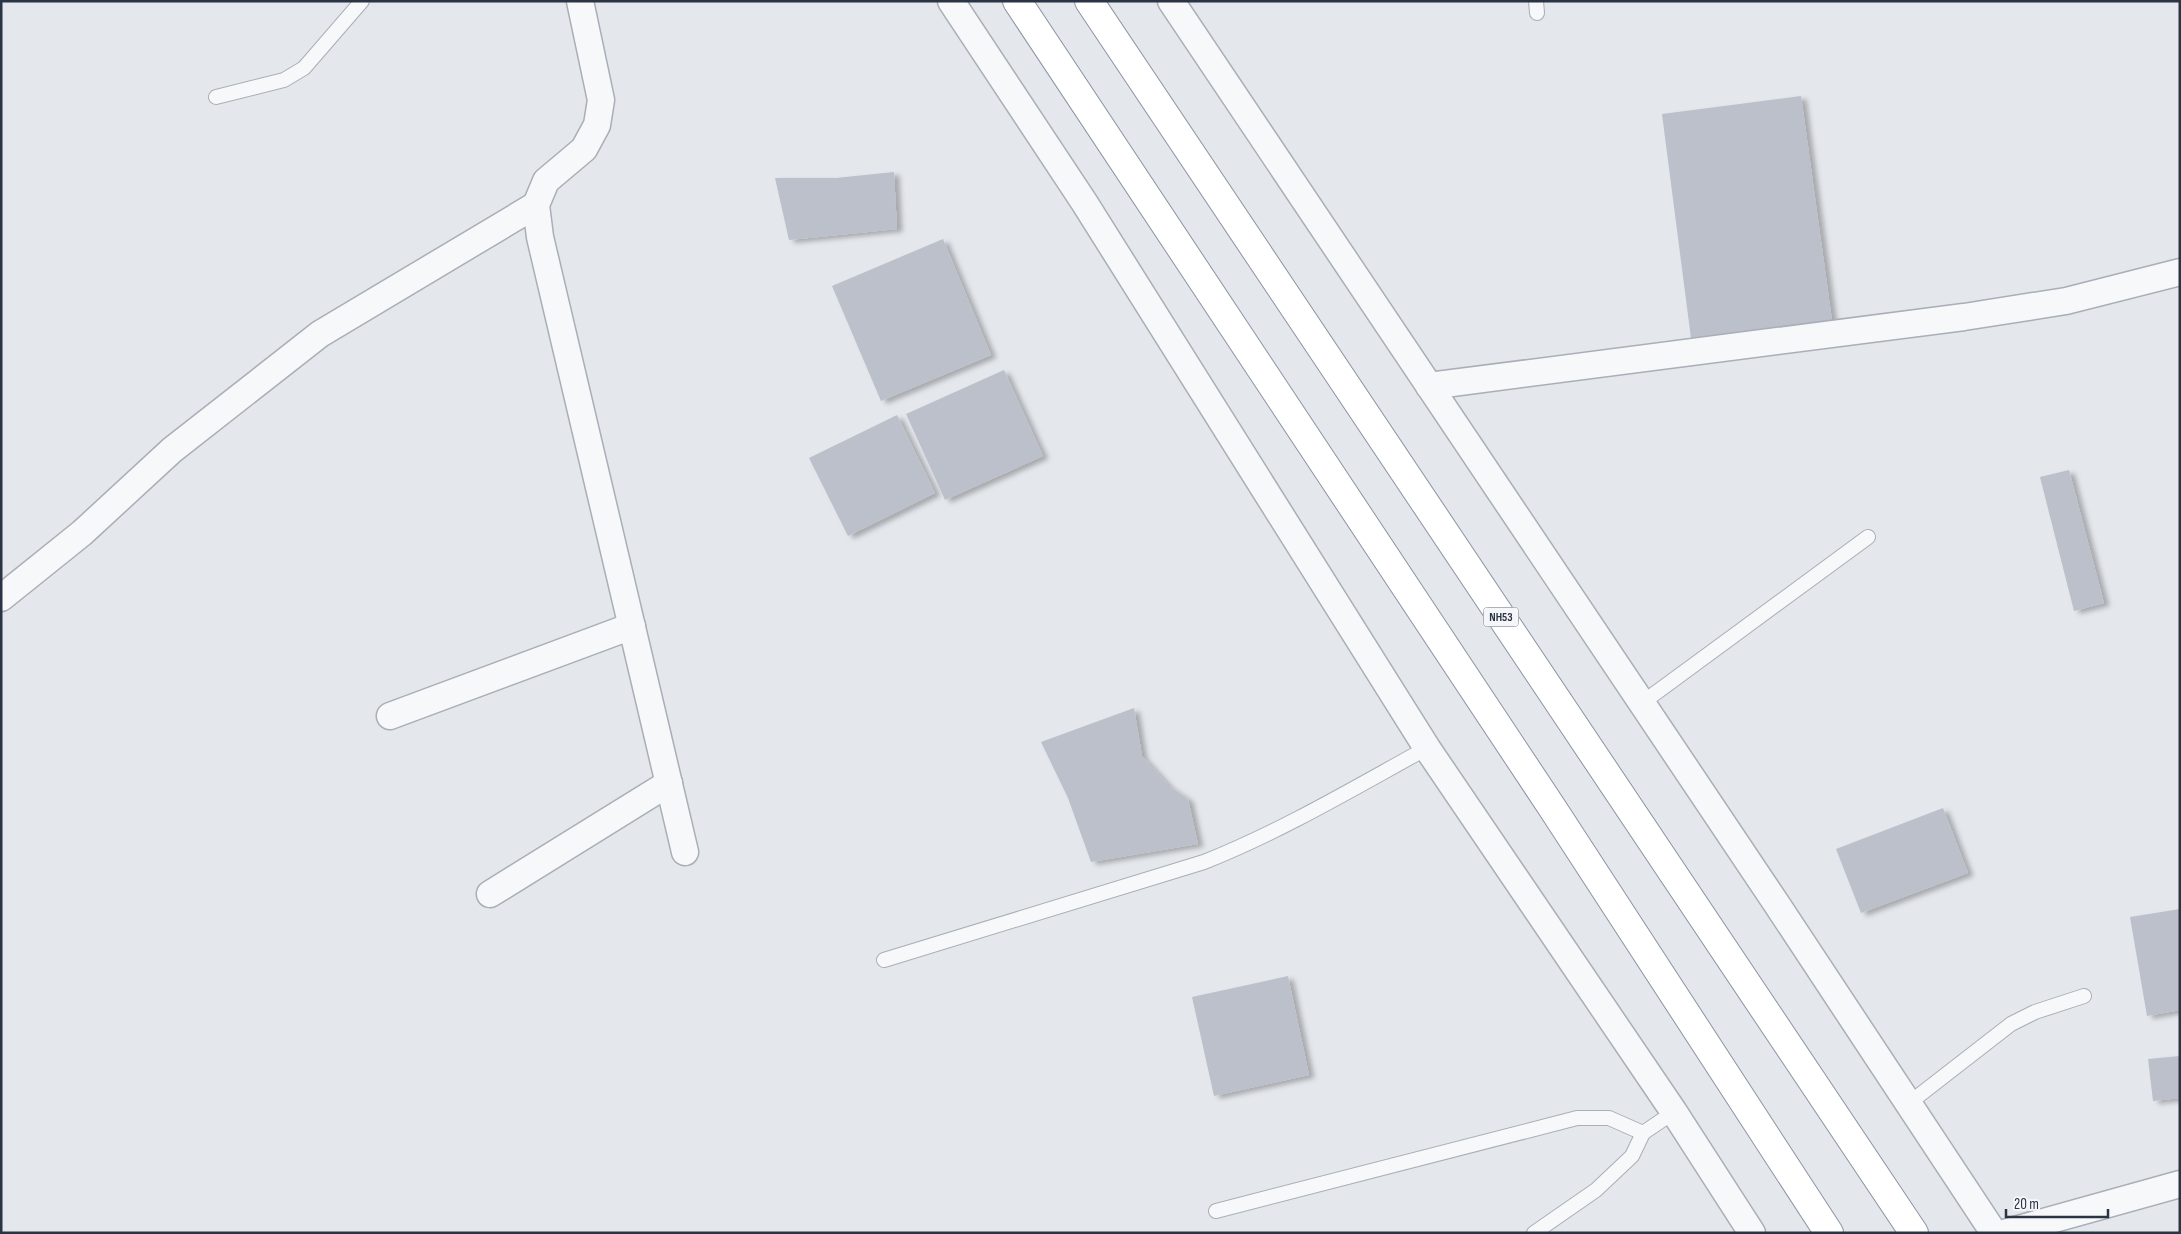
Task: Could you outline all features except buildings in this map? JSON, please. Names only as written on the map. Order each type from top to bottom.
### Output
[{"type":"highway","points":[[1017,1],[1553,809],[1829,1233]]},
{"type":"highway","name":"NH53","points":[[1089,1],[1914,1233]]},
{"type":"street","points":[[580,1],[601,100],[597,125],[584,149],[546,181],[536,205],[540,237],[685,852]]},
{"type":"street","points":[[951,1],[1084,202],[1427,748],[1674,1112],[1752,1233]]},
{"type":"street","points":[[1170,1],[1642,703],[1994,1233]]},
{"type":"street","points":[[1,598],[82,533],[172,450],[320,334],[536,205]]},
{"type":"street","points":[[1428,386],[1964,317],[2066,301],[2180,272]]},
{"type":"street","points":[[390,716],[632,626]]},
{"type":"street","points":[[490,894],[669,783]]},
{"type":"street","points":[[2004,1233],[2180,1184]]},
{"type":"lane","points":[[216,97],[284,80],[304,68],[362,1]]},
{"type":"lane","points":[[1642,703],[1868,536]]},
{"type":"lane","points":[[884,960],[1204,862],[1244,846],[1281,828],[1427,748]]},
{"type":"lane","points":[[1908,1104],[2011,1024],[2035,1012],[2084,996]]},
{"type":"lane","points":[[1534,1233],[1596,1190],[1632,1156],[1643,1133],[1674,1112]]},
{"type":"lane","points":[[1216,1211],[1577,1118],[1609,1118],[1643,1133]]}]
